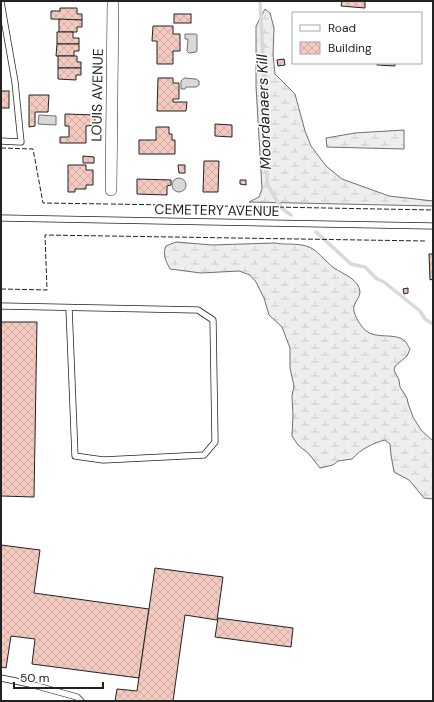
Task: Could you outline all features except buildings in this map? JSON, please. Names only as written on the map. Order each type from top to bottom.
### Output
[{"type":"street","name":"LOUIS AVENUE","points":[[111,190],[113,1]]},
{"type":"lane","points":[[1,2],[3,24],[15,82],[21,142],[1,142]]},
{"type":"lane","name":"CEMETERY AVENUE","points":[[1,218],[433,226]]},
{"type":"lane","points":[[1,306],[198,310],[214,320],[215,442],[204,455],[103,460],[76,456],[69,308]]},
{"type":"lane","points":[[1,678],[77,697],[81,701]]},
{"type":"green space","points":[[265,9],[270,13],[274,28],[273,55],[275,74],[295,94],[305,131],[311,146],[326,166],[342,179],[389,196],[433,201],[433,206],[249,202],[259,197],[262,189],[256,86],[256,26]]},
{"type":"green space","points":[[404,130],[404,149],[327,147],[326,138],[355,133]]},
{"type":"green space","points":[[176,242],[212,245],[275,243],[302,245],[317,252],[330,265],[354,280],[359,287],[360,292],[354,306],[354,312],[363,328],[374,335],[401,338],[406,342],[410,349],[407,356],[395,366],[394,370],[399,380],[400,387],[407,398],[413,417],[421,430],[433,441],[433,499],[424,498],[409,480],[394,472],[390,444],[385,440],[367,447],[352,459],[338,461],[333,465],[320,468],[309,454],[298,445],[292,436],[292,396],[294,386],[290,368],[290,348],[282,327],[269,315],[264,298],[256,282],[250,275],[239,271],[201,273],[170,269],[164,252],[166,246]]},
{"type":"shaded area","points":[[185,34],[197,35],[196,52],[189,53],[187,51],[188,39],[185,39]]},
{"type":"shaded area","points":[[184,78],[196,79],[199,81],[199,85],[196,87],[186,87],[185,89],[181,89],[181,81]]},
{"type":"shaded area","points":[[39,115],[56,116],[56,125],[38,124]]},
{"type":"shaded area","points":[[179,178],[184,180],[186,185],[184,190],[179,192],[174,190],[172,185],[174,180]]},
{"type":"waterway","name":"Moordanaers Kill","points":[[260,1],[266,110],[267,181],[279,204],[291,215]]},
{"type":"waterway","name":"Moordanaers Kill","points":[[316,232],[351,264],[365,267],[377,279],[384,282],[420,311],[425,319],[433,324]]},
{"type":"fence","points":[[1,148],[33,149],[43,203],[108,204]]},
{"type":"fence","points":[[111,204],[433,210]]},
{"type":"fence","points":[[1,289],[47,290],[45,235],[425,241]]}]
